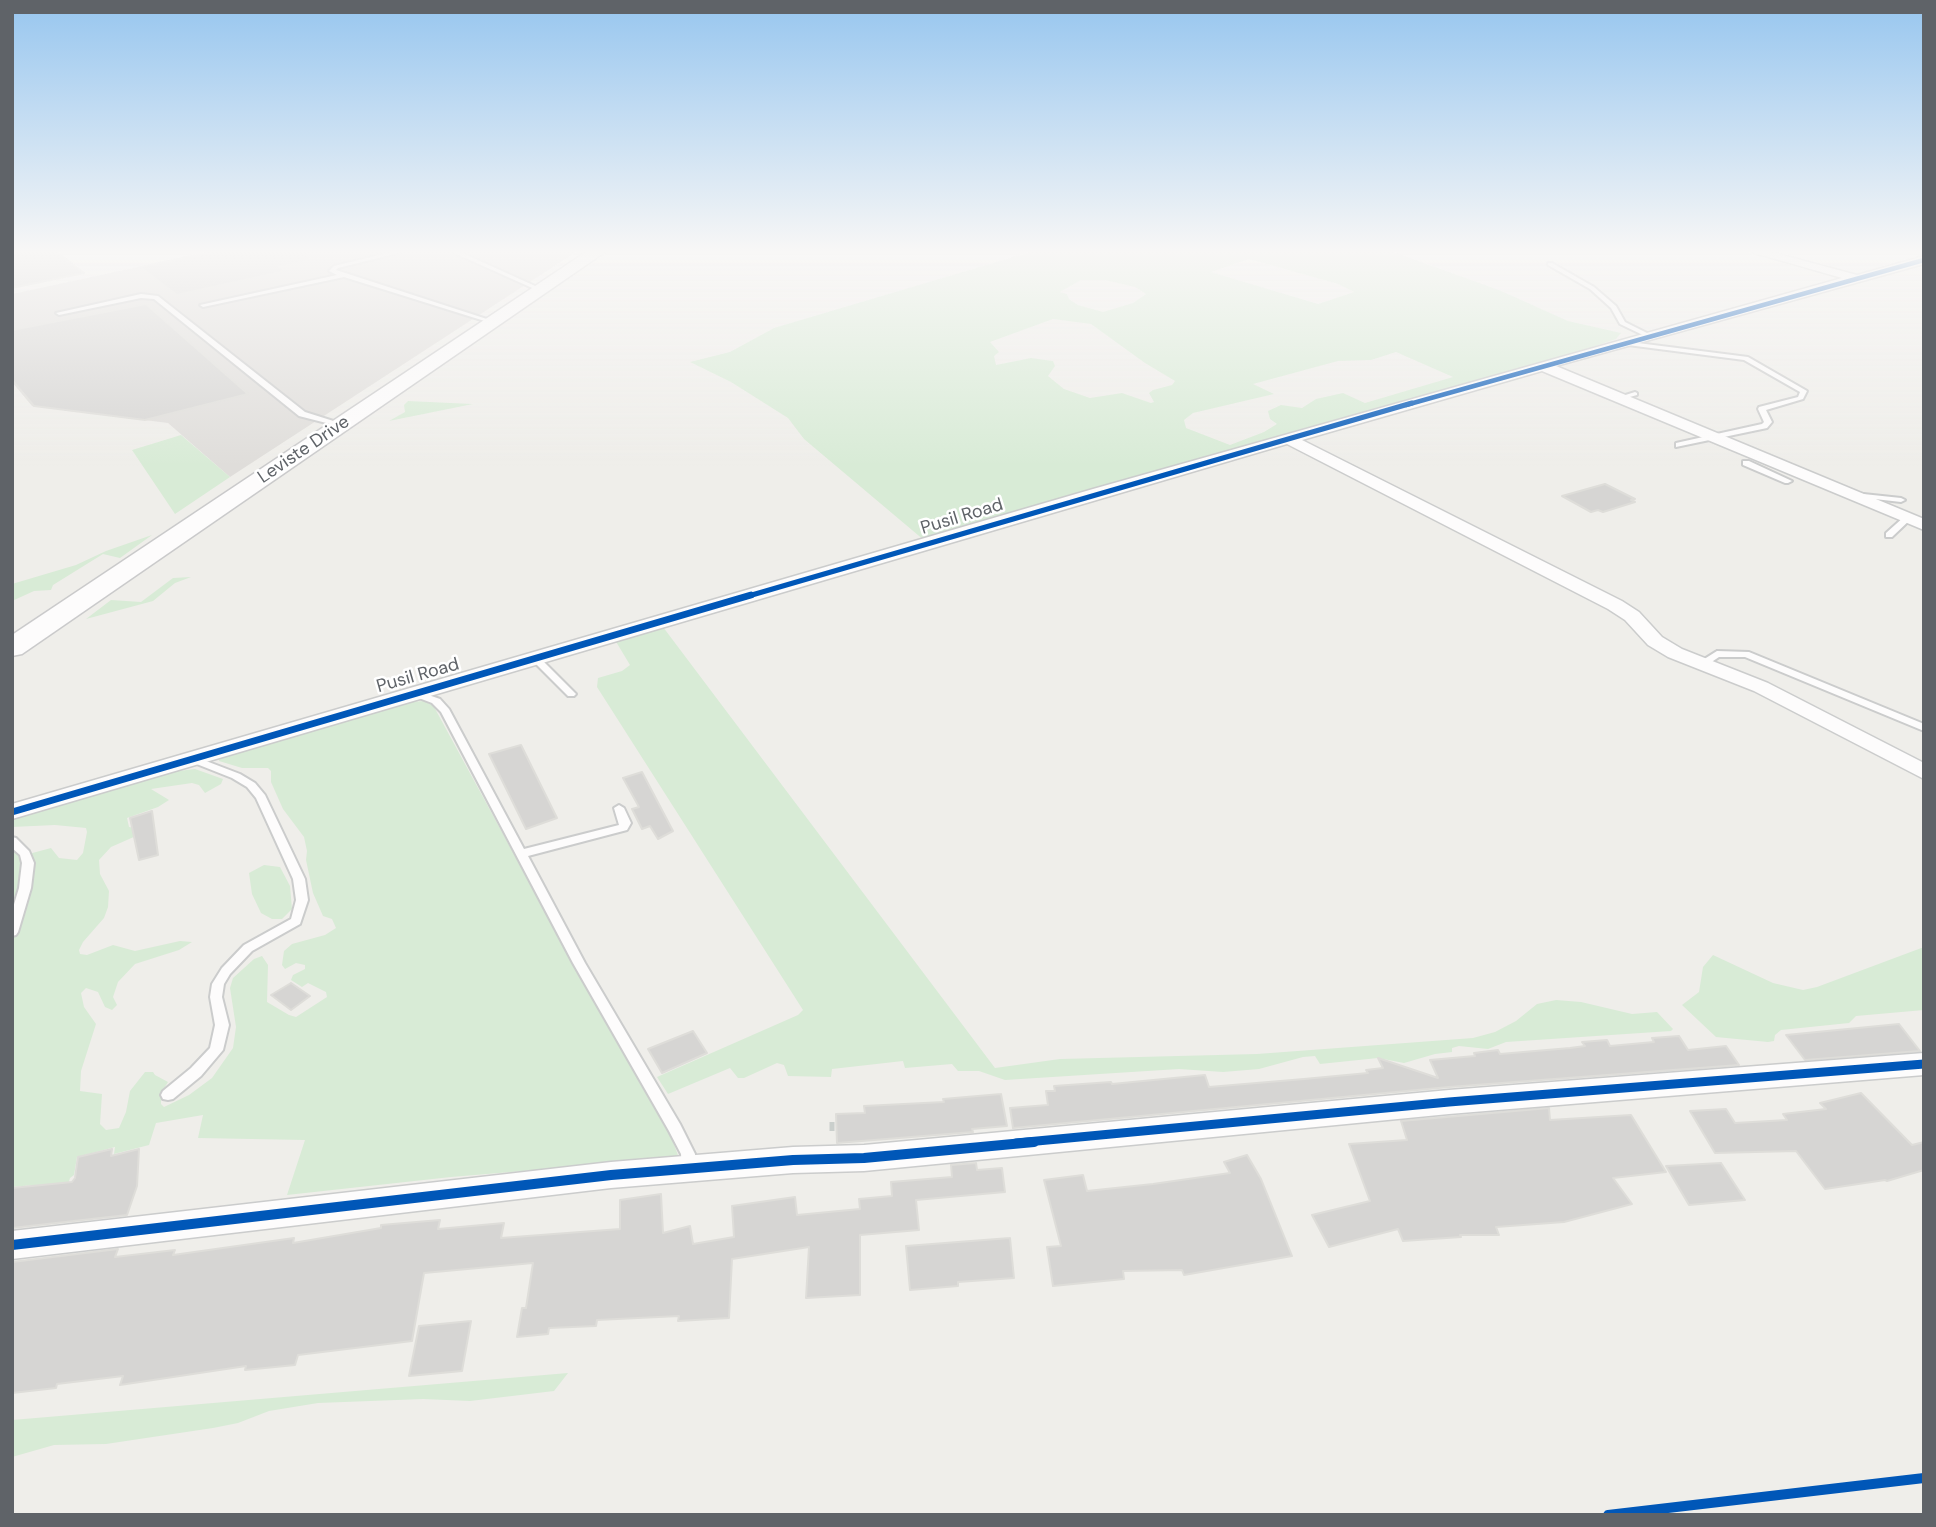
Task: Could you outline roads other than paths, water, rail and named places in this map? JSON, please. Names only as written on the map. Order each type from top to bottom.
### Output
[{"type":"main road","name":"Leviste Drive","points":[[12,648],[490,323]]},
{"type":"street","name":"Pusil Road","points":[[12,812],[1289,439],[1696,323]]},
{"type":"street","points":[[1543,366],[1713,438],[1773,469],[1850,494],[1924,524]]},
{"type":"street","points":[[1289,439],[1615,605],[1632,616],[1655,641],[1701,664],[1761,687],[1924,772]]},
{"type":"street","points":[[12,1244],[523,1184],[864,1157],[1435,1104],[1924,1064]]},
{"type":"lane","points":[[189,323],[302,414],[342,425]]},
{"type":"lane","points":[[1623,323],[1649,336]]},
{"type":"lane","points":[[1622,343],[1746,358],[1804,391],[1801,398],[1762,409],[1768,422],[1764,426],[1679,445]]},
{"type":"lane","points":[[1746,463],[1773,469],[1788,481]]},
{"type":"lane","points":[[1850,494],[1901,500]]},
{"type":"lane","points":[[1889,535],[1908,518]]},
{"type":"lane","points":[[1701,664],[1717,654],[1746,654],[1924,728]]},
{"type":"lane","points":[[535,658],[571,694]]},
{"type":"lane","points":[[414,694],[436,701],[445,711],[579,962],[675,1128],[688,1154],[689,1169]]},
{"type":"lane","points":[[168,1095],[196,1072],[216,1050],[222,1025],[216,997],[218,984],[226,971],[248,948],[296,921],[302,900],[299,879],[261,797],[251,785],[236,776],[190,758]]},
{"type":"lane","points":[[522,854],[620,829],[625,823],[619,808]]},
{"type":"lane","points":[[12,841],[26,853],[28,863],[25,888],[12,932]]}]
